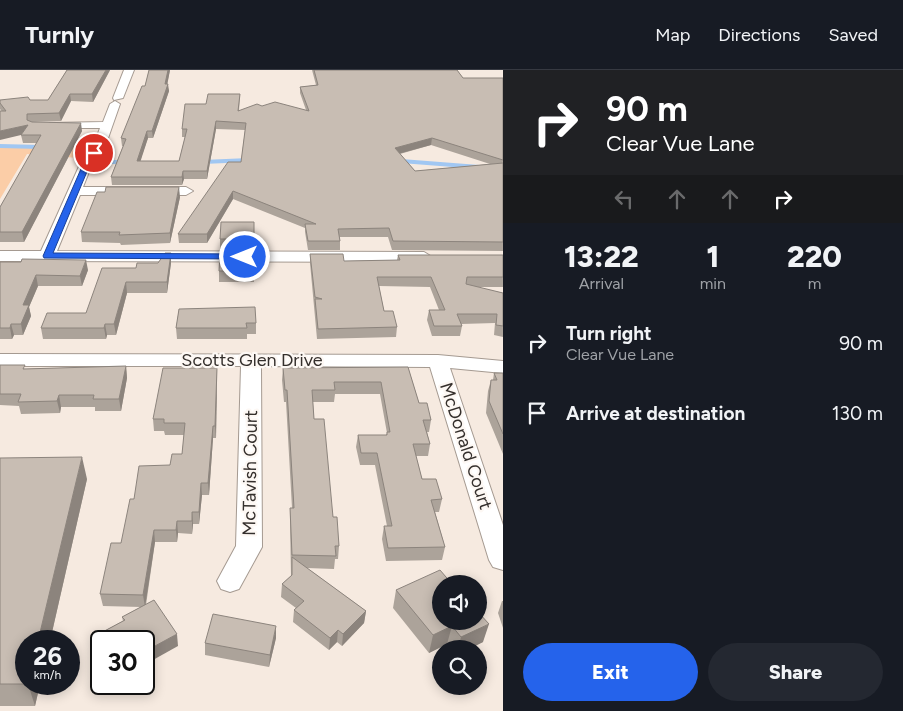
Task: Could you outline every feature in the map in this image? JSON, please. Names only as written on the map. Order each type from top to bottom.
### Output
[{"type":"street","points":[[47,256],[87,162],[100,144],[129,70]]},
{"type":"street","points":[[43,125],[108,125]]},
{"type":"street","points":[[76,190],[186,190]]},
{"type":"street","points":[[0,256],[444,257]]},
{"type":"street","name":"Scotts Glen Drive","points":[[0,360],[438,361],[503,367]]},
{"type":"street","name":"McTavish Court","points":[[230,581],[249,547],[251,360]]},
{"type":"street","name":"McDonald Court","points":[[438,361],[502,560]]},
{"type":"shaded area","points":[[0,145],[85,145],[78,158],[27,154],[0,199]]},
{"type":"building","points":[[67,70],[106,70],[92,94],[70,94],[59,113],[27,114],[27,120],[32,122],[81,123],[22,232],[0,232],[0,207],[41,135],[21,135],[28,125],[0,131],[0,111],[6,111],[0,100],[28,97],[30,100],[48,100]]},
{"type":"building","points":[[149,70],[168,70],[165,84],[168,84],[152,131],[147,131],[137,161],[179,161],[187,129],[182,129],[185,104],[206,104],[208,94],[240,94],[238,111],[257,104],[262,106],[275,102],[309,111],[300,87],[318,85],[314,70],[457,70],[463,78],[503,78],[503,160],[432,138],[395,148],[415,171],[503,163],[503,242],[393,241],[389,228],[338,229],[340,241],[308,241],[305,224],[316,224],[233,191],[207,234],[178,234],[228,162],[241,162],[246,123],[216,121],[207,171],[183,171],[182,177],[111,177],[126,139],[121,138],[142,86],[145,86]]},
{"type":"building","points":[[106,187],[179,187],[170,233],[119,235],[120,232],[81,232],[97,192],[105,192]]},
{"type":"building","points":[[221,222],[254,222],[254,239],[220,239]]},
{"type":"building","points":[[165,253],[171,253],[167,282],[126,282],[114,324],[105,324],[104,328],[41,328],[47,313],[86,313],[102,268],[136,268],[137,263],[158,263]]},
{"type":"building","points":[[220,253],[254,253],[254,271],[219,271]]},
{"type":"building","points":[[310,254],[343,254],[344,261],[400,260],[398,255],[503,255],[503,277],[467,277],[466,284],[503,293],[503,326],[496,325],[497,314],[457,314],[462,326],[434,326],[429,310],[445,310],[431,277],[377,277],[384,311],[393,311],[397,327],[318,329],[315,299],[322,299],[315,297]]},
{"type":"building","points":[[22,259],[86,260],[80,276],[36,275],[23,305],[29,305],[21,324],[11,324],[10,328],[0,328],[0,262],[21,262]]},
{"type":"building","points":[[255,307],[256,323],[246,323],[247,328],[176,328],[179,309]]},
{"type":"building","points":[[0,365],[25,365],[23,369],[126,366],[119,399],[93,399],[94,395],[59,395],[57,401],[18,402],[21,394],[0,394]]},
{"type":"building","points":[[408,367],[419,403],[427,403],[431,420],[423,420],[430,444],[413,444],[422,479],[436,479],[442,499],[431,500],[445,547],[388,548],[384,526],[392,526],[377,453],[361,453],[358,435],[387,435],[387,432],[390,432],[381,382],[334,382],[335,390],[312,390],[314,419],[324,419],[333,517],[337,517],[339,546],[335,546],[336,556],[292,555],[290,508],[294,508],[287,390],[285,390],[283,368]]},
{"type":"building","points":[[163,368],[217,368],[215,426],[213,426],[208,483],[201,483],[199,512],[192,512],[192,521],[177,521],[176,530],[154,530],[143,595],[100,594],[111,543],[121,543],[130,499],[134,499],[139,466],[170,465],[172,454],[182,454],[185,423],[164,423],[164,419],[153,419]]},
{"type":"building","points":[[494,373],[503,373],[503,434],[489,401],[491,380],[497,380]]},
{"type":"building","points":[[82,457],[41,630],[15,630],[15,684],[0,684],[0,458]]},
{"type":"building","points":[[292,557],[366,611],[343,634],[338,630],[330,638],[294,610],[304,601],[282,584],[292,575]]},
{"type":"building","points":[[440,570],[444,575],[432,575],[432,630],[444,630],[433,635],[396,590]]},
{"type":"building","points":[[154,600],[177,634],[155,646],[155,630],[106,630],[125,620],[122,617]]},
{"type":"building","points":[[213,614],[276,626],[270,655],[205,643]]},
{"type":"building","points":[[455,630],[476,630],[461,637]]},
{"type":"waterway","points":[[0,146],[41,147]]},
{"type":"waterway","points":[[203,162],[249,160]]},
{"type":"waterway","points":[[401,161],[479,167]]},
{"type":"waterway","points":[[109,162],[124,162]]},
{"type":"route","points":[[94,153],[87,162],[47,256],[245,257]]}]
